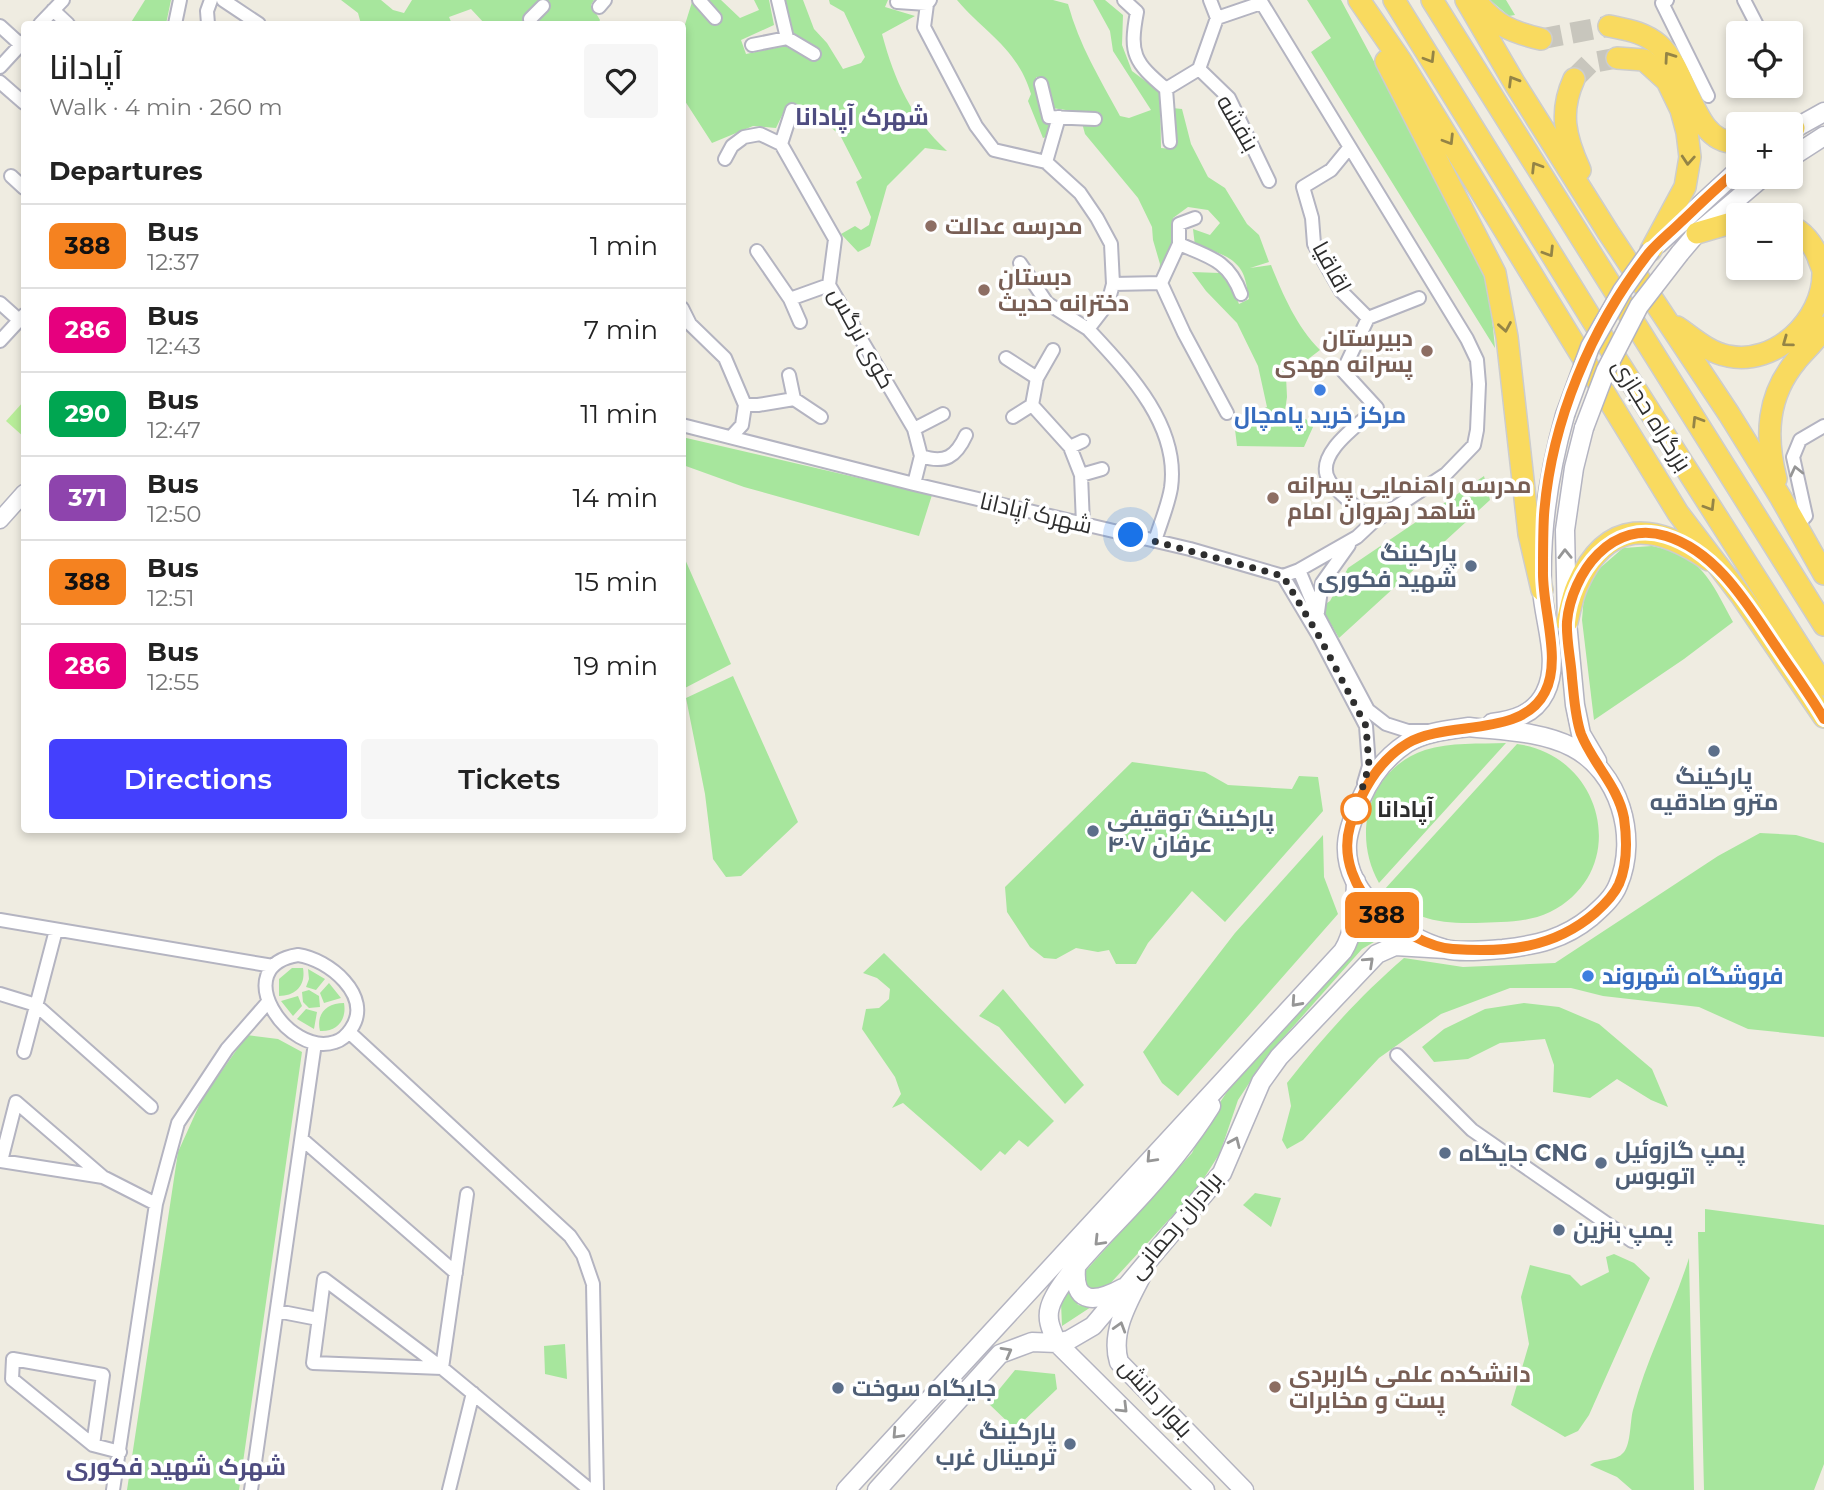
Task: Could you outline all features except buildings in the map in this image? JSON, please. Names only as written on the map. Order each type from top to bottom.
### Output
[{"type":"highway","points":[[1357,0],[1401,61],[1678,513],[1822,706]]},
{"type":"highway","points":[[1357,0],[1495,274],[1507,337],[1529,534],[1542,590]]},
{"type":"highway","name":"بزرگراه حجازی","points":[[1394,0],[1617,360],[1822,706]]},
{"type":"highway","name":"بزرگراه حجازی","points":[[1432,0],[1824,625]]},
{"type":"highway","points":[[1466,0],[1608,232],[1729,414],[1824,574]]},
{"type":"highway","points":[[1475,0],[1483,11],[1504,28],[1541,38]]},
{"type":"highway","points":[[1609,26],[1638,31],[1661,46],[1682,76],[1702,125],[1715,137],[1726,141]]},
{"type":"highway","points":[[1617,58],[1644,60],[1667,81],[1681,110],[1687,132],[1690,157],[1685,187],[1651,250]]},
{"type":"highway","points":[[1574,79],[1566,97],[1564,121],[1572,153],[1608,232]]},
{"type":"highway","points":[[1697,233],[1726,225]]},
{"type":"highway","points":[[1668,321],[1704,345],[1727,356],[1746,357],[1780,348],[1812,319],[1821,299],[1823,272],[1813,246],[1803,235]]},
{"type":"highway","points":[[1781,498],[1770,455],[1769,425],[1772,404],[1781,381],[1824,327]]},
{"type":"highway","points":[[1617,360],[1647,437],[1707,549]]},
{"type":"highway","points":[[1729,414],[1796,581]]},
{"type":"highway","points":[[1567,622],[1576,588],[1586,567],[1595,556],[1622,536],[1644,531],[1668,536],[1710,561],[1742,597]]},
{"type":"main road","points":[[1803,123],[1824,112]]},
{"type":"main road","points":[[1803,150],[1824,136]]},
{"type":"main road","points":[[1446,949],[1392,924],[1371,904],[1356,881],[1347,854],[1347,843],[1357,807],[1370,779],[1409,742],[1439,732],[1515,719],[1532,709],[1544,695],[1553,671],[1542,590],[1544,511],[1565,415],[1590,347],[1622,291],[1651,250],[1726,181]]},
{"type":"main road","points":[[1601,768],[1581,734],[1575,705],[1567,622],[1565,530],[1574,468],[1584,428],[1606,370],[1639,306],[1697,233],[1749,189]]},
{"type":"main road","points":[[1469,727],[1528,733],[1546,738],[1572,747],[1601,768]]},
{"type":"main road","name":"برادران رحمانی","points":[[877,1490],[1000,1354],[1032,1342],[1057,1343],[1079,1336],[1093,1326],[1222,1172],[1261,1082],[1279,1057],[1377,954],[1395,946],[1491,950],[1533,946],[1576,928],[1605,904],[1619,884],[1625,862],[1625,836],[1617,795],[1601,768]]},
{"type":"main road","points":[[846,1490],[1342,951],[1350,939],[1354,921],[1356,881]]},
{"type":"main road","points":[[1057,1343],[1050,1325],[1050,1304],[1076,1268],[1192,1137],[1232,1073]]},
{"type":"main road","name":"بلوار دانش","points":[[1155,1252],[1135,1289],[1120,1326],[1116,1351],[1119,1362],[1244,1490]]},
{"type":"main road","points":[[1076,1268],[1075,1283],[1081,1294],[1092,1300],[1108,1296],[1124,1287]]},
{"type":"main road","name":"بلوار دانش","points":[[1057,1343],[1205,1490]]},
{"type":"street","points":[[43,21],[62,0]]},
{"type":"street","points":[[176,21],[180,0]]},
{"type":"street","points":[[208,21],[207,10],[211,0]]},
{"type":"street","points":[[223,0],[254,21]]},
{"type":"street","points":[[699,0],[715,18]]},
{"type":"street","points":[[778,0],[787,38]]},
{"type":"street","points":[[1124,0],[1137,12],[1133,34],[1135,56],[1146,73],[1166,89],[1170,142]]},
{"type":"street","points":[[1166,89],[1199,69],[1217,18],[1210,0]]},
{"type":"street","points":[[1744,0],[1755,21]]},
{"type":"street","points":[[1217,18],[1260,1],[1467,339],[1477,360],[1479,384],[1474,445],[1446,474],[1373,522],[1343,552],[1322,583],[1318,616]]},
{"type":"street","points":[[1665,1],[1708,96]]},
{"type":"street","points":[[897,2],[928,2],[924,27],[976,126],[994,150],[1046,162],[1080,193],[1097,218],[1111,244],[1113,284],[1108,303],[1088,329]]},
{"type":"street","points":[[530,21],[543,6]]},
{"type":"street","points":[[53,10],[65,21]]},
{"type":"street","points":[[0,26],[21,42]]},
{"type":"street","points":[[752,45],[787,38],[814,54]]},
{"type":"street","points":[[0,67],[21,45]]},
{"type":"street","name":"بنفشه","points":[[1199,69],[1229,98],[1269,181]]},
{"type":"street","points":[[0,82],[21,100]]},
{"type":"street","points":[[1041,84],[1049,117],[1095,119]]},
{"type":"street","points":[[724,159],[732,146],[744,137],[760,134],[781,144],[792,110]]},
{"type":"street","points":[[1046,162],[1059,117]]},
{"type":"street","name":"کوی نرگس","points":[[781,144],[835,239],[829,285],[914,429],[922,456]]},
{"type":"street","name":"اقاقیا","points":[[1349,148],[1331,170],[1303,187],[1312,218],[1314,244],[1341,291],[1368,318]]},
{"type":"street","points":[[11,176],[21,185]]},
{"type":"street","points":[[1161,283],[1180,244],[1179,224],[1195,218]]},
{"type":"street","points":[[1180,244],[1223,264],[1235,277],[1241,294]]},
{"type":"street","points":[[757,251],[790,299],[800,322]]},
{"type":"street","points":[[1020,263],[1048,303],[1088,329],[1119,363],[1152,407],[1169,445],[1171,488],[1155,541]]},
{"type":"street","points":[[1113,284],[1161,283]]},
{"type":"street","points":[[1161,283],[1184,333],[1227,413]]},
{"type":"street","points":[[790,299],[829,285]]},
{"type":"street","points":[[1373,522],[1328,480],[1325,464],[1332,449],[1377,408],[1343,372],[1368,318],[1419,298]]},
{"type":"street","points":[[0,303],[21,317]]},
{"type":"street","points":[[686,316],[690,324],[725,358],[746,405],[742,425],[731,437]]},
{"type":"street","points":[[0,341],[21,319]]},
{"type":"street","points":[[1013,417],[1032,405],[1037,378],[1053,350]]},
{"type":"street","points":[[1006,358],[1037,378]]},
{"type":"street","points":[[789,375],[794,399]]},
{"type":"street","points":[[746,405],[794,399],[821,417]]},
{"type":"street","points":[[1032,405],[1070,447],[1081,475],[1083,524]]},
{"type":"street","points":[[914,429],[943,414]]},
{"type":"street","name":"شهرک آپادانا","points":[[686,426],[1155,541],[1283,576]]},
{"type":"street","points":[[1796,526],[1806,516],[1793,457],[1800,440],[1824,426]]},
{"type":"street","points":[[914,484],[922,456],[937,461],[950,456],[960,447],[966,435]]},
{"type":"street","points":[[1070,447],[1083,441]]},
{"type":"street","points":[[1081,475],[1102,469]]},
{"type":"street","points":[[0,520],[21,496]]},
{"type":"street","points":[[1357,537],[1299,570],[1283,576],[1320,638],[1366,726],[1369,766],[1357,807]]},
{"type":"street","points":[[1299,570],[1318,616],[1368,710],[1386,724],[1397,728],[1439,732]]},
{"type":"street","points":[[0,920],[273,967]]},
{"type":"street","points":[[24,1052],[56,930]]},
{"type":"street","points":[[298,955],[317,960],[335,972],[349,987],[357,1006],[357,1015],[349,1032],[334,1042],[315,1043],[287,1027],[268,1002],[265,983],[273,967],[280,960],[298,955]]},
{"type":"street","points":[[0,994],[36,1005],[151,1107]]},
{"type":"street","points":[[114,1490],[156,1204],[178,1123],[227,1049],[268,1002]]},
{"type":"street","points":[[349,1032],[570,1236],[583,1255],[593,1284],[597,1490]]},
{"type":"street","points":[[251,1490],[315,1043]]},
{"type":"street","points":[[1397,1055],[1472,1129],[1632,1241]]},
{"type":"street","points":[[103,1177],[1,1161],[16,1102],[103,1177],[156,1204]]},
{"type":"street","points":[[303,1140],[456,1273]]},
{"type":"street","points":[[442,1368],[467,1194]]},
{"type":"street","points":[[442,1368],[313,1363],[324,1279],[442,1368],[590,1490]]},
{"type":"street","points":[[277,1311],[318,1319]]},
{"type":"street","points":[[93,1445],[103,1375],[13,1359],[12,1379],[93,1445],[120,1452]]},
{"type":"street","points":[[449,1490],[473,1393]]},
{"type":"green space","points":[[145,0],[171,0],[167,21],[132,21]]},
{"type":"green space","points":[[341,0],[381,0],[393,10],[404,13],[412,0],[594,0],[591,5],[600,20],[539,21],[548,2],[543,1],[534,6],[526,21],[482,21],[471,9],[449,17],[451,21],[360,21],[358,13]]},
{"type":"green space","points":[[707,0],[721,0],[740,18],[759,10],[754,0],[769,0],[774,25],[741,40],[746,54],[785,46],[813,60],[821,50],[794,35],[785,0],[803,0],[814,29],[827,43],[843,69],[861,63],[865,57],[844,12],[830,4],[829,0],[888,0],[885,7],[915,16],[882,34],[906,98],[923,125],[947,151],[925,148],[887,186],[870,246],[858,252],[841,234],[855,226],[861,230],[869,225],[871,217],[856,182],[862,178],[840,135],[829,126],[815,105],[787,105],[776,128],[753,126],[712,143],[686,103],[686,21],[692,2],[715,24],[722,16]]},
{"type":"green space","points":[[957,0],[1053,0],[1068,4],[1078,34],[1098,75],[1120,116],[1129,118],[1151,110],[1113,51],[1110,31],[1093,0],[1105,0],[1123,15],[1122,45],[1132,71],[1160,92],[1161,148],[1173,149],[1172,108],[1182,109],[1191,144],[1208,177],[1225,188],[1247,224],[1259,235],[1269,262],[1250,268],[1271,265],[1298,321],[1320,350],[1286,376],[1284,418],[1306,419],[1313,427],[1304,447],[1237,446],[1234,421],[1267,407],[1258,366],[1237,323],[1192,272],[1220,273],[1233,290],[1239,304],[1249,299],[1244,276],[1232,260],[1195,246],[1193,229],[1210,235],[1220,223],[1208,210],[1188,207],[1173,218],[1171,232],[1179,255],[1168,288],[1158,284],[1160,264],[1152,227],[1138,198],[1085,134],[1082,123],[1100,115],[1052,108],[1045,78],[1036,77],[1043,117],[1053,120],[1049,136],[1043,138],[1028,101],[1031,94],[1018,65],[1000,42]]},
{"type":"green space","points":[[1307,0],[1341,0],[1481,261],[1490,298],[1495,348],[1311,52],[1331,38]]},
{"type":"green space","points":[[1490,0],[1506,0],[1515,15],[1509,16]]},
{"type":"green space","points":[[21,404],[21,434],[6,421]]},
{"type":"green space","points":[[686,438],[932,495],[919,536],[744,487],[686,466]]},
{"type":"green space","points":[[1484,476],[1490,500],[1339,638],[1321,607],[1330,601],[1348,568]]},
{"type":"green space","points":[[1652,546],[1669,550],[1694,563],[1711,582],[1733,622],[1594,720],[1582,620],[1584,595],[1592,575],[1623,548]]},
{"type":"green space","points":[[686,562],[731,664],[686,687]]},
{"type":"green space","points":[[733,676],[798,822],[741,876],[726,877],[713,859],[705,794],[686,698]]},
{"type":"green space","points":[[1506,743],[1379,883],[1366,844],[1366,824],[1378,787],[1390,772],[1406,759],[1435,747]]},
{"type":"green space","points":[[1517,744],[1547,753],[1570,769],[1587,791],[1597,817],[1599,844],[1592,870],[1576,893],[1550,912],[1532,918],[1476,923],[1437,921],[1403,908],[1384,890]]},
{"type":"green space","points":[[1132,762],[1205,772],[1228,785],[1292,789],[1299,776],[1318,777],[1323,811],[1225,922],[1192,891],[1148,943],[1136,964],[1116,964],[1109,950],[1098,952],[1076,948],[1056,959],[1044,958],[1030,947],[1007,912],[1005,887]]},
{"type":"green space","points":[[1760,833],[1796,835],[1824,843],[1824,1037],[1748,1029],[1699,1007],[1603,996],[1571,988],[1510,988],[1441,1014],[1379,1058],[1303,1140],[1287,1149],[1282,1140],[1291,1106],[1287,1083],[1372,987],[1404,958],[1463,967],[1555,963],[1718,856]]},
{"type":"green space","points":[[1323,835],[1324,877],[1338,914],[1178,1096],[1162,1083],[1143,1052],[1235,933]]},
{"type":"green space","points":[[1367,912],[1379,925],[1391,932],[1362,949],[1267,1056],[1238,1100],[1220,1153],[1197,1189],[1107,1287],[1087,1292],[1081,1276],[1192,1153],[1207,1122],[1240,1072],[1354,948]]},
{"type":"green space","points":[[884,953],[1054,1121],[1028,1147],[1019,1140],[1005,1155],[1000,1151],[981,1171],[903,1103],[892,1108],[901,1094],[895,1077],[862,1029],[866,1009],[879,1008],[889,999],[890,989],[877,978],[863,973]]},
{"type":"green space","points":[[292,968],[303,968],[303,980],[295,992],[279,996],[279,979]]},
{"type":"green space","points":[[308,969],[325,979],[316,990],[306,987]]},
{"type":"green space","points":[[329,983],[341,998],[324,1003],[320,993]]},
{"type":"green space","points":[[1003,989],[1084,1085],[1065,1104],[999,1027],[979,1016]]},
{"type":"green space","points":[[309,990],[319,996],[320,1007],[309,1008],[303,1002],[302,992]]},
{"type":"green space","points":[[298,996],[302,1006],[293,1016],[281,1001]]},
{"type":"green space","points":[[344,1003],[344,1015],[340,1024],[320,1031],[321,1015],[327,1007]]},
{"type":"green space","points":[[1524,1003],[1559,1007],[1599,1024],[1652,1069],[1668,1107],[1617,1079],[1590,1098],[1553,1092],[1554,1065],[1545,1039],[1500,1043],[1468,1059],[1434,1062],[1422,1047],[1444,1029],[1485,1009]]},
{"type":"green space","points":[[306,1009],[317,1012],[314,1029],[297,1019]]},
{"type":"green space","points":[[247,1035],[278,1039],[302,1052],[239,1490],[127,1490],[178,1152],[202,1099]]},
{"type":"green space","points":[[1255,1193],[1281,1198],[1271,1227],[1243,1205]]},
{"type":"green space","points":[[1705,1209],[1824,1225],[1824,1464],[1814,1490],[1704,1490],[1698,1232],[1705,1232]]},
{"type":"green space","points":[[1614,1254],[1634,1263],[1650,1278],[1589,1415],[1578,1431],[1565,1437],[1511,1405],[1529,1344],[1521,1297],[1530,1265],[1570,1275],[1581,1286],[1609,1272],[1606,1257]]},
{"type":"green space","points":[[1689,1258],[1694,1490],[1632,1490],[1617,1477],[1590,1465],[1616,1458],[1626,1448],[1639,1390]]},
{"type":"green space","points":[[1070,1288],[1078,1305],[1091,1307],[1062,1326],[1061,1303]]},
{"type":"green space","points":[[565,1344],[567,1379],[545,1374],[544,1346]]},
{"type":"green space","points":[[1015,1370],[1055,1374],[1057,1389],[1015,1429],[988,1403]]},
{"type":"tunnel","points":[[1541,39],[1609,26]]},
{"type":"tunnel","points":[[1574,79],[1590,63],[1617,58]]},
{"type":"bus line","name":"388","points":[[1726,180],[1651,250],[1622,291],[1590,347],[1565,415],[1544,511],[1542,590],[1553,671],[1544,695],[1532,709],[1515,719],[1439,732],[1409,742],[1386,761],[1370,779],[1357,807],[1347,843],[1350,867],[1363,893],[1381,915],[1404,931],[1446,949],[1491,950],[1533,946],[1576,928],[1605,904],[1619,884],[1625,862],[1623,817],[1617,795],[1581,734],[1575,705],[1567,622],[1576,588],[1586,567],[1607,545],[1622,536],[1644,531],[1668,536],[1710,561],[1742,597],[1824,719]]},
{"type":"place","name":"مدرسه عدالت","points":[[931,226]]},
{"type":"place","name":"دبستان دخترانه حدیث","points":[[984,290]]},
{"type":"place","name":"دبیرستان پسرانه مهدی","points":[[1427,351]]},
{"type":"place","name":"مرکز خرید پامچال","points":[[1320,390]]},
{"type":"place","name":"مدرسه راهنمایی پسرانه شاهد رهروان امام","points":[[1273,498]]},
{"type":"place","name":"پارکینگ شهید فکوری","points":[[1471,566]]},
{"type":"place","name":"پارکینگ مترو صادقیه","points":[[1714,751]]},
{"type":"place","name":"آپادانا","points":[[1356,809]]},
{"type":"place","name":"پارکینگ توقیفی عرفان ۴۰۷","points":[[1093,831]]},
{"type":"place","name":"فروشگاه شهروند","points":[[1588,976]]},
{"type":"place","name":"جایگاه CNG","points":[[1445,1153]]},
{"type":"place","name":"پمپ گازوئیل اتوبوس","points":[[1601,1163]]},
{"type":"place","name":"پمپ بنزین","points":[[1559,1230]]},
{"type":"place","name":"دانشکده علمی کاربردی پست و مخابرات","points":[[1275,1387]]},
{"type":"place","name":"جایگاه سوخت","points":[[838,1388]]},
{"type":"place","name":"پارکینگ ترمینال غرب","points":[[1070,1444]]},
{"type":"district","name":"شهرک آپادانا","points":[[862,116]]},
{"type":"district","name":"شهرک شهید فکوری","points":[[176,1466]]},
{"type":"route","points":[[1131,535],[1283,576],[1320,638],[1366,726],[1369,766],[1356,809]]}]
